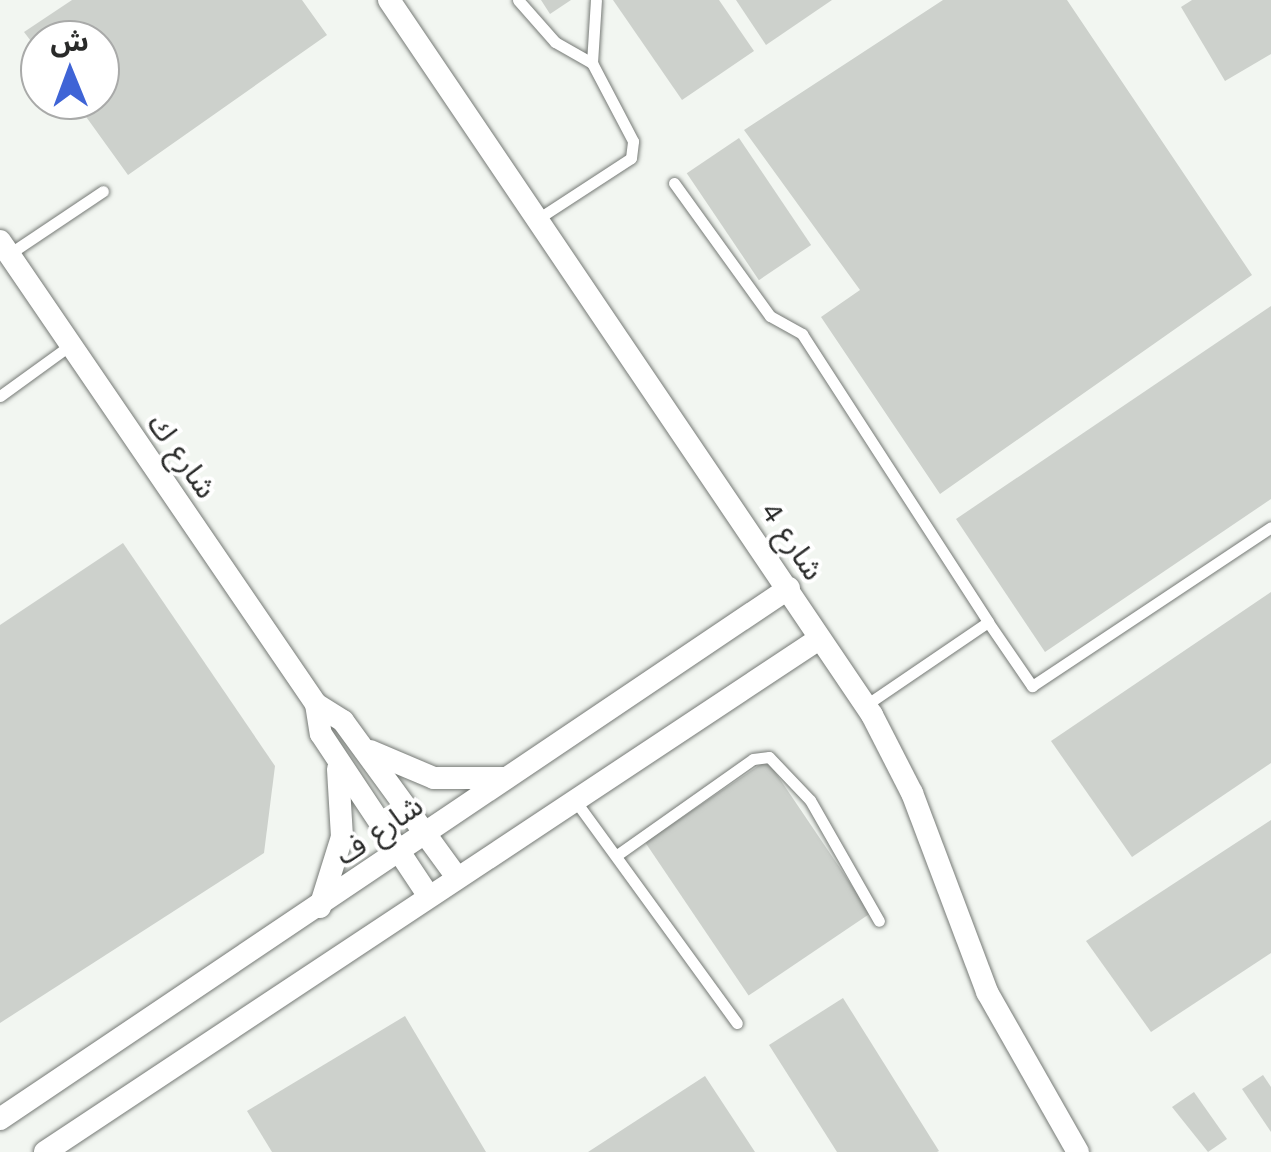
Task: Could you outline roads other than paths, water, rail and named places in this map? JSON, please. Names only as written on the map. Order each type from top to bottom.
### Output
[{"type":"street","name":"شارع 4","points":[[389,0],[866,706],[912,794],[987,992],[1078,1152]]},
{"type":"street","name":"شارع ك","points":[[4,248],[316,704],[343,721],[456,876]]},
{"type":"street","name":"شارع ف","points":[[0,1120],[515,777],[789,588]]},
{"type":"street","points":[[45,1152],[456,876],[820,639]]},
{"type":"street","name":"شارع ك","points":[[316,704],[320,734],[428,896]]},
{"type":"street","points":[[360,745],[434,778],[515,777]]},
{"type":"street","points":[[320,907],[342,837],[337,761]]},
{"type":"lane","points":[[518,0],[555,42],[592,63]]},
{"type":"lane","points":[[536,220],[631,158],[633,141],[592,63],[596,0]]},
{"type":"lane","points":[[674,182],[770,316],[802,334],[1032,686],[1271,527]]},
{"type":"lane","points":[[4,248],[103,191]]},
{"type":"lane","points":[[0,396],[69,346]]},
{"type":"lane","points":[[866,706],[988,622]]},
{"type":"lane","points":[[617,855],[753,760],[768,757],[810,800],[880,921]]},
{"type":"lane","points":[[574,799],[737,1024]]}]
